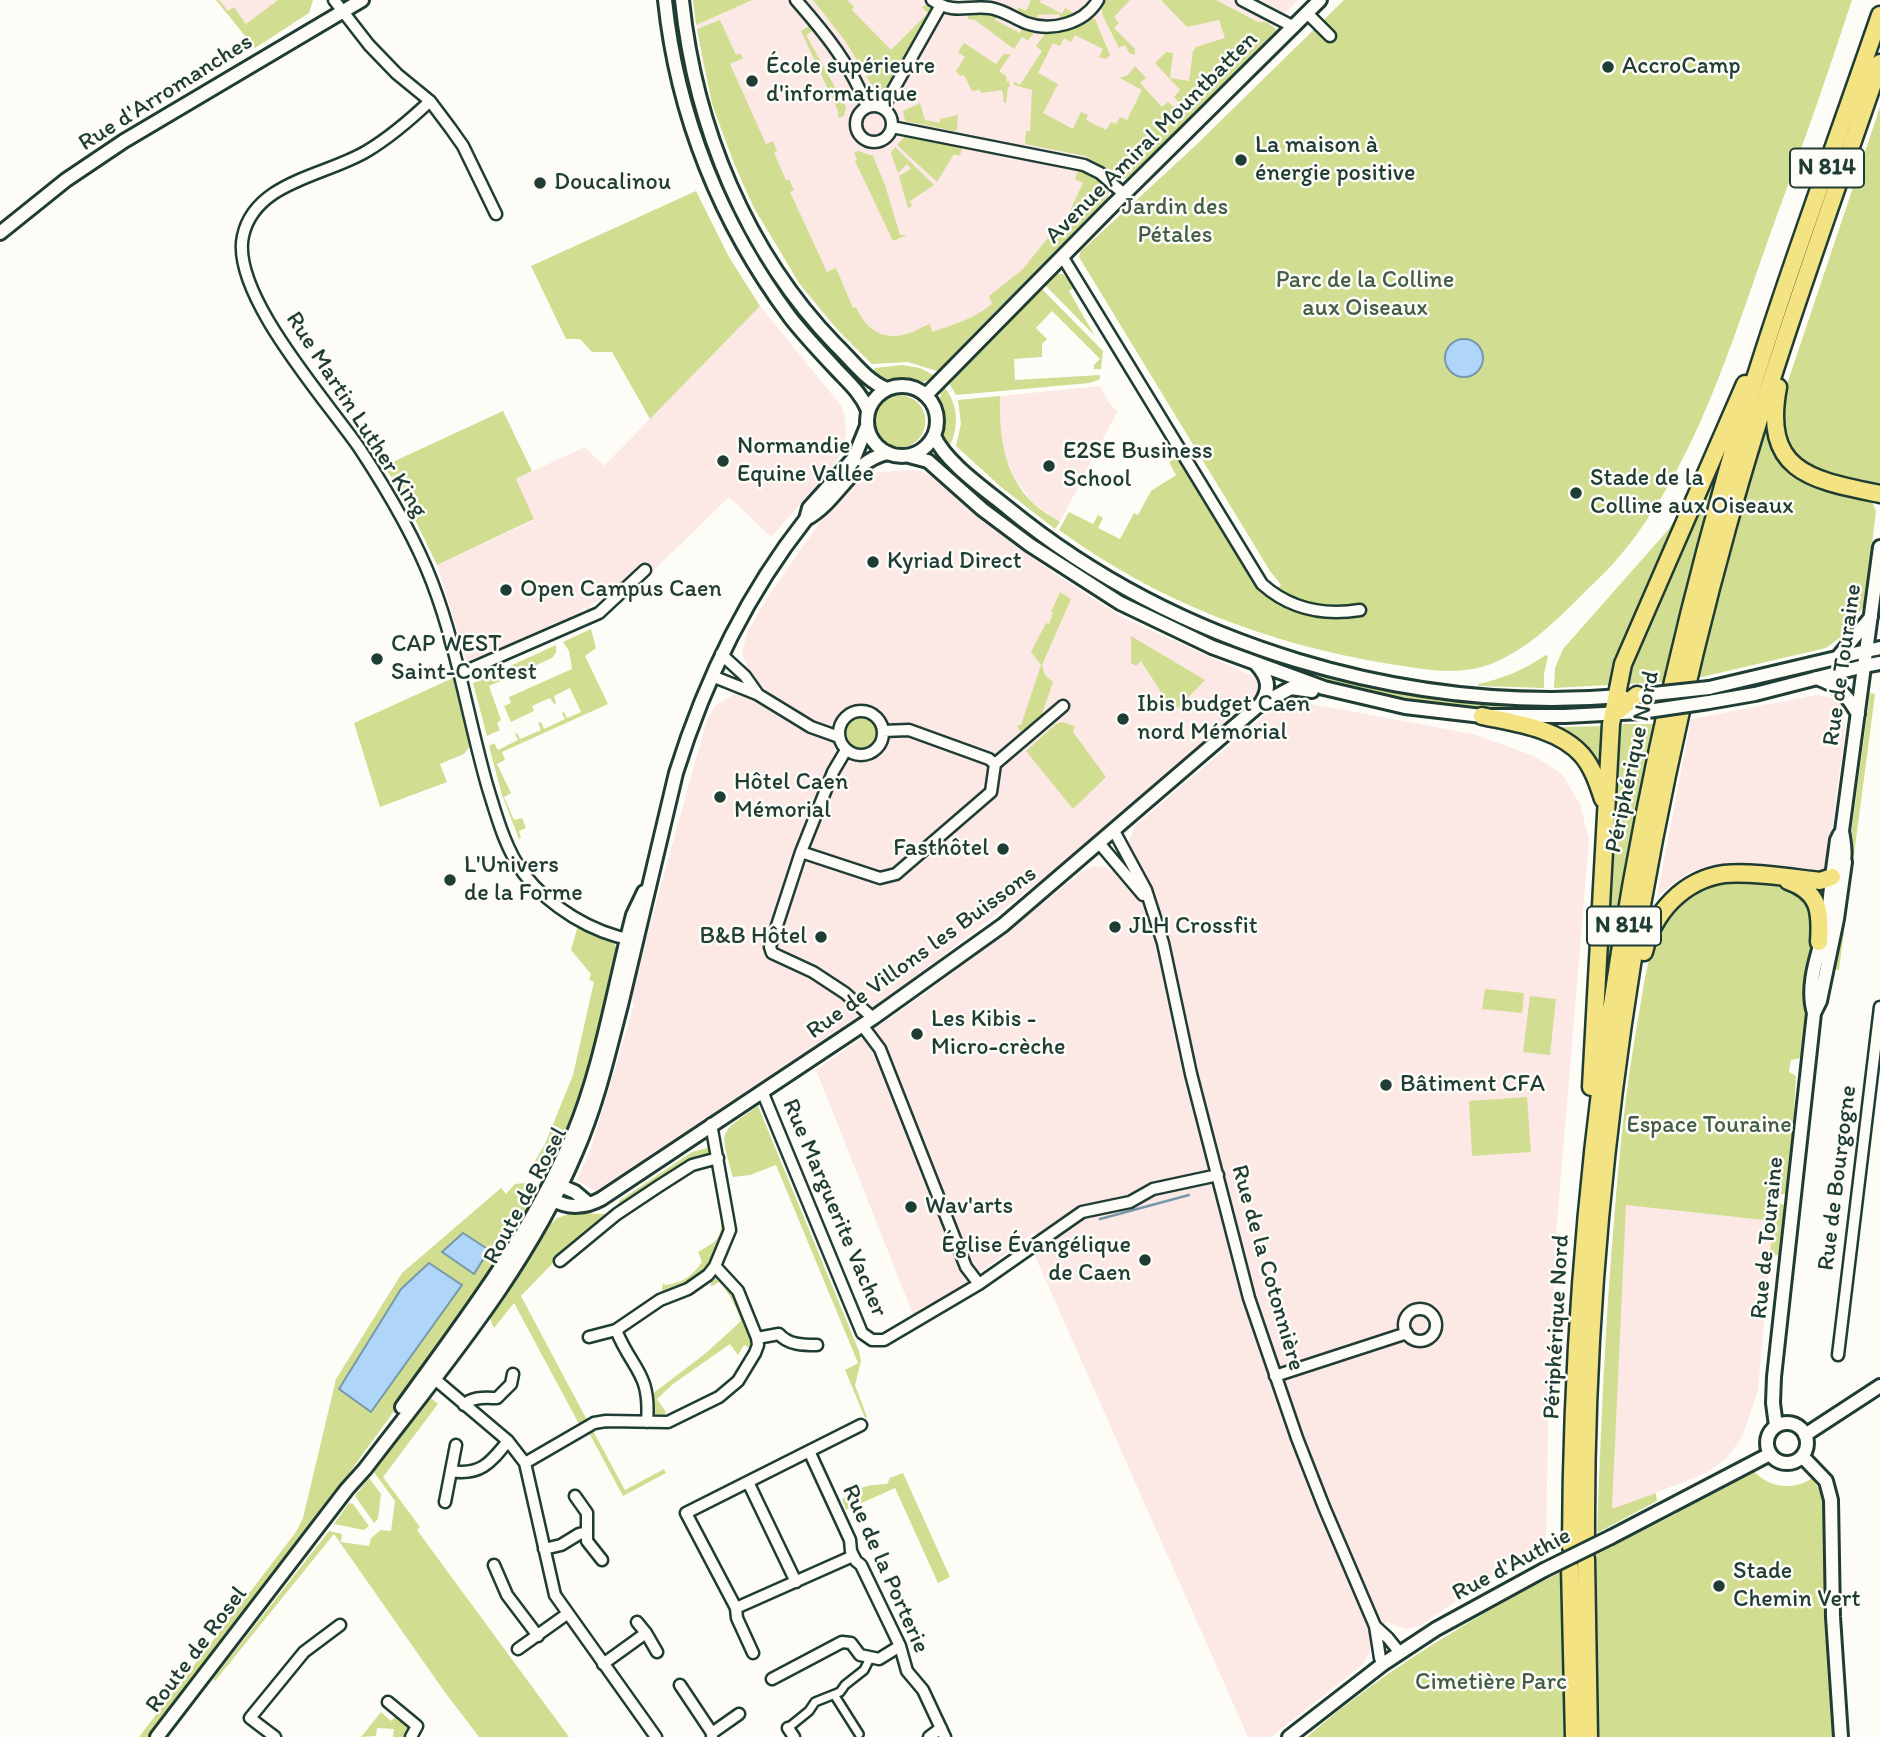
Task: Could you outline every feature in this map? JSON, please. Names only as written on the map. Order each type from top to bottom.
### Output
[{"type":"highway","name":"Périphérique Nord","points":[[1571,1547],[1579,1306],[1595,1127],[1628,905],[1669,698],[1726,476],[1773,321],[1880,15]]},
{"type":"highway","name":"Périphérique Nord","points":[[1587,1539],[1590,1391],[1605,1173],[1631,978],[1665,791],[1701,627],[1745,463],[1880,63]]},
{"type":"highway","points":[[1595,1127],[1589,1114],[1606,808],[1616,697],[1623,664],[1773,321]]},
{"type":"highway","points":[[1787,334],[1787,357],[1774,408],[1777,435],[1785,455],[1800,470],[1820,481],[1880,494]]},
{"type":"highway","points":[[1614,714],[1641,701]]},
{"type":"highway","points":[[1482,716],[1540,730],[1572,747],[1589,765],[1606,808]]},
{"type":"highway","points":[[1631,978],[1640,969],[1649,933],[1666,906],[1687,889],[1704,880],[1723,874],[1820,881],[1832,877]]},
{"type":"highway","points":[[1772,877],[1802,887],[1813,898],[1820,922],[1819,942]]},
{"type":"highway","points":[[1586,1559],[1588,1737]]},
{"type":"highway","points":[[1570,1567],[1574,1737]]},
{"type":"street","points":[[334,0],[369,45],[430,102],[463,146],[496,214]]},
{"type":"street","name":"Rue d'Arromanches","points":[[0,233],[66,180],[114,148],[362,0]]},
{"type":"street","points":[[665,0],[682,99],[722,207],[746,252],[773,293],[809,340],[860,394],[868,410]]},
{"type":"street","points":[[682,0],[691,60],[705,115],[726,174],[752,228],[815,323],[874,383],[887,389]]},
{"type":"street","points":[[796,0],[842,59],[856,81],[867,107]]},
{"type":"street","points":[[883,108],[937,3],[957,10],[994,9],[1025,22],[1048,27],[1078,19],[1093,8],[1098,0]]},
{"type":"street","points":[[1242,0],[1294,27]]},
{"type":"street","name":"Avenue Amiral Mountbatten","points":[[926,395],[1320,0]]},
{"type":"street","points":[[1307,13],[1330,36]]},
{"type":"street","name":"Rue Martin Luther King","points":[[430,102],[394,134],[365,153],[270,195],[250,217],[241,247],[245,270],[274,330],[322,401],[360,450],[414,543],[432,582],[496,814],[524,873],[570,915],[589,925],[632,940]]},
{"type":"street","points":[[867,107],[883,108],[890,116],[892,127],[881,141],[869,142],[860,136],[855,125],[858,114],[867,107]]},
{"type":"street","points":[[892,127],[1084,165],[1100,173],[1124,194]]},
{"type":"street","points":[[1062,256],[1262,584],[1300,607],[1326,613],[1360,610]]},
{"type":"street","points":[[909,456],[926,446],[934,436],[937,427],[936,409],[926,395],[907,386],[887,389],[875,398],[868,410],[867,426],[874,442],[888,453],[928,461],[990,515],[1053,562],[1098,590],[1187,636],[1255,664],[1324,688],[1405,707],[1482,716],[1614,714]]},
{"type":"street","name":"Route de Rosel","points":[[157,1737],[346,1489],[365,1469],[430,1376],[516,1263],[586,1129],[601,1085],[632,940],[633,915],[650,879],[676,773],[691,726],[721,654],[761,581],[806,519],[809,508],[854,458],[867,426]]},
{"type":"street","points":[[934,436],[941,448],[957,464],[1022,519],[1100,572],[1173,611],[1218,631],[1273,652],[1364,677],[1444,692],[1533,699],[1616,697],[1641,701],[1709,702],[1755,694],[1880,663]]},
{"type":"street","name":"Route de Rosel","points":[[806,519],[817,513],[861,465],[876,456],[888,453]]},
{"type":"street","name":"Rue de Touraine","points":[[1776,1426],[1774,1377],[1815,1013],[1820,1001],[1845,862],[1842,831],[1866,651],[1875,622],[1880,547]]},
{"type":"street","points":[[459,674],[598,613],[645,570]]},
{"type":"street","points":[[1838,658],[1875,622]]},
{"type":"street","points":[[1641,701],[1880,648]]},
{"type":"street","points":[[721,654],[745,676],[757,694]]},
{"type":"street","points":[[1255,664],[1265,676],[1268,686],[1258,706]]},
{"type":"street","points":[[712,676],[757,694],[811,727],[839,737],[846,750],[856,755],[870,754],[881,743],[883,731],[881,723],[872,714],[855,712],[843,721],[839,737]]},
{"type":"street","points":[[1816,678],[1840,688],[1858,714]]},
{"type":"street","name":"Rue de Villons les Buissons","points":[[554,1191],[569,1207],[601,1199],[868,1021],[1018,913],[1258,706],[1291,688],[1313,691],[1324,688]]},
{"type":"street","points":[[801,852],[880,878],[896,874],[991,792],[995,764],[1063,706]]},
{"type":"street","points":[[883,731],[909,730],[995,764]]},
{"type":"street","points":[[846,750],[833,772],[801,852],[770,947],[772,953],[813,972],[845,993],[868,1021],[966,1267],[979,1284]]},
{"type":"street","name":"Rue de la Cotonnière","points":[[1114,831],[1146,890],[1163,943],[1191,1074],[1250,1298],[1275,1376],[1324,1507],[1375,1626],[1383,1664]]},
{"type":"street","name":"Rue de Touraine","points":[[1815,1013],[1811,1001],[1819,942],[1824,933],[1838,840],[1842,831]]},
{"type":"street","name":"Rue de la Cotonnière","points":[[1099,843],[1131,878],[1153,910]]},
{"type":"street","points":[[1832,877],[1840,872],[1845,862]]},
{"type":"street","name":"Rue de Bourgogne","points":[[1838,1355],[1880,1007]]},
{"type":"street","name":"Rue Marguerite Vacher","points":[[762,1091],[862,1333],[872,1340],[884,1340],[979,1284],[1082,1212],[1130,1202],[1153,1189],[1218,1175]]},
{"type":"street","points":[[589,1337],[616,1330],[660,1300],[677,1295],[697,1284],[715,1266],[730,1230],[711,1124]]},
{"type":"street","points":[[560,1261],[617,1214],[659,1186],[692,1165],[718,1158]]},
{"type":"street","points":[[525,1463],[594,1423],[676,1420],[727,1392],[738,1381],[755,1353],[757,1338],[738,1291],[715,1266]]},
{"type":"street","points":[[616,1330],[645,1382],[649,1408],[647,1423]]},
{"type":"street","points":[[1275,1376],[1406,1332]]},
{"type":"street","points":[[757,1338],[779,1334],[782,1339],[802,1345],[817,1345]]},
{"type":"street","points":[[464,1405],[479,1398],[498,1398],[511,1384],[513,1374]]},
{"type":"street","points":[[430,1376],[508,1441],[525,1463],[552,1588],[567,1614],[656,1737]]},
{"type":"street","points":[[1805,1435],[1880,1386]]},
{"type":"street","points":[[1793,1423],[1805,1435],[1807,1446],[1797,1460],[1785,1463],[1770,1454],[1767,1439],[1776,1426],[1793,1423]]},
{"type":"street","points":[[753,1653],[737,1618],[736,1608],[685,1513],[861,1425]]},
{"type":"street","points":[[451,1471],[463,1473],[486,1466],[508,1441]]},
{"type":"street","points":[[444,1502],[456,1446]]},
{"type":"street","name":"Rue de la Porterie","points":[[809,1451],[850,1540],[853,1556],[861,1565],[900,1646],[907,1671],[923,1690],[943,1733]]},
{"type":"street","name":"Rue d'Authie","points":[[1289,1737],[1383,1664],[1436,1629],[1544,1570],[1770,1454]]},
{"type":"street","points":[[1802,1456],[1826,1481],[1831,1500],[1833,1617],[1841,1737]]},
{"type":"street","points":[[748,1482],[796,1582]]},
{"type":"street","points":[[575,1496],[587,1513],[587,1541],[602,1560]]},
{"type":"street","points":[[544,1549],[561,1545],[587,1532]]},
{"type":"street","points":[[736,1608],[853,1556]]},
{"type":"street","points":[[494,1565],[507,1595],[538,1636]]},
{"type":"street","points":[[518,1649],[567,1614]]},
{"type":"street","points":[[637,1622],[657,1652]]},
{"type":"street","points":[[275,1737],[250,1718],[304,1652],[340,1625]]},
{"type":"street","name":"Rue de la Cotonnière","points":[[1375,1626],[1400,1653]]},
{"type":"street","points":[[603,1664],[646,1633]]},
{"type":"street","points":[[772,1679],[842,1642],[851,1643],[860,1655],[870,1658],[882,1658],[900,1646]]},
{"type":"street","points":[[791,1732],[816,1702],[835,1696],[864,1670],[870,1658]]},
{"type":"street","points":[[680,1685],[712,1735],[739,1714]]},
{"type":"street","points":[[835,1696],[859,1734]]},
{"type":"street","points":[[388,1702],[417,1726],[411,1737]]},
{"type":"street","points":[[929,1737],[943,1733]]},
{"type":"shaded area","points":[[216,0],[310,0],[255,48]]},
{"type":"shaded area","points":[[693,0],[1298,0],[1274,26],[1275,34],[1128,178],[1118,177],[1108,187],[1109,195],[937,371],[908,362],[870,363],[827,319],[799,283],[746,192],[719,125],[702,61]]},
{"type":"shaded area","name":"Normandie Equine Vallée","points":[[760,306],[842,407],[846,435],[840,455],[831,470],[771,537],[729,497],[649,575],[642,568],[611,599],[607,596],[590,605],[587,611],[585,608],[580,610],[581,613],[468,665],[437,565],[534,520],[516,479],[585,447],[604,466]]},
{"type":"shaded area","name":"E2SE Business School","points":[[1100,386],[1117,412],[1060,522],[1033,503],[1015,479],[1004,453],[999,422],[1000,396]]},
{"type":"shaded area","points":[[910,470],[936,478],[1046,568],[1122,617],[1257,678],[1261,688],[1257,701],[1097,837],[885,1000],[597,1192],[577,1180],[591,1148],[634,1005],[630,997],[706,723],[714,707],[733,695],[748,668],[742,653],[747,633],[765,601],[822,519],[866,473]]},
{"type":"shaded area","points":[[1817,695],[1833,698],[1843,707],[1845,731],[1828,862],[1824,872],[1814,874],[1719,865],[1695,870],[1657,897],[1691,719]]},
{"type":"shaded area","points":[[1290,700],[1473,734],[1534,756],[1562,774],[1580,804],[1589,840],[1557,1222],[1546,1539],[1420,1626],[1405,1629],[1386,1622],[1370,1640],[1370,1652],[1361,1666],[1271,1737],[1248,1737],[1035,1256],[1036,1231],[955,1291],[914,1317],[816,1070],[933,988],[1086,869],[1105,867],[1120,875],[1133,860],[1128,843],[1135,826],[1279,703]]},
{"type":"shaded area","points":[[1625,1204],[1773,1221],[1758,1391],[1742,1437],[1727,1458],[1706,1473],[1612,1510]]},
{"type":"green space","points":[[216,0],[228,11],[234,7],[246,24],[278,0],[313,0],[309,13],[255,48]]},
{"type":"green space","points":[[669,0],[678,0],[733,202],[859,375],[853,381],[825,352],[777,292],[726,205],[687,101]]},
{"type":"green space","points":[[693,0],[752,0],[696,25]]},
{"type":"green space","points":[[813,0],[847,0],[854,7],[852,10],[891,50],[928,13],[922,7],[930,3],[933,8],[887,93],[875,91],[846,42]]},
{"type":"green space","points":[[1031,0],[1041,0],[1040,2],[1062,14],[1065,8],[1077,15],[1061,21],[1059,14],[1038,15],[1036,22],[1017,14],[1018,7],[1026,11]]},
{"type":"green space","points":[[1102,0],[1130,0],[1114,17],[1119,23],[1114,28],[1135,49],[1135,55],[1129,53],[1125,45],[1119,48],[1102,14]]},
{"type":"green space","points":[[1161,0],[1216,0],[1258,22],[1266,22],[1277,30],[1126,179],[1116,176],[1085,156],[1025,144],[1026,131],[1030,131],[1032,90],[1014,85],[1013,81],[1020,85],[1042,51],[1036,46],[1045,34],[1068,29],[1088,18],[1095,19],[1110,55],[1106,59],[1099,57],[1103,49],[1075,35],[1071,42],[1064,38],[1060,46],[1053,43],[1038,73],[1058,84],[1043,113],[1073,129],[1081,112],[1088,115],[1086,120],[1106,130],[1111,122],[1116,124],[1120,117],[1127,120],[1142,90],[1120,78],[1128,75],[1135,66],[1146,78],[1140,83],[1162,107],[1168,102],[1174,107],[1179,103],[1174,97],[1180,90],[1155,63],[1166,52],[1173,53],[1170,78],[1189,81],[1193,51],[1196,47],[1225,38],[1219,20],[1187,27]]},
{"type":"green space","name":"Parc de la Colline aux Oiseaux","points":[[1344,0],[1852,0],[1725,360],[1688,448],[1666,489],[1613,564],[1558,618],[1513,653],[1476,668],[1414,668],[1301,645],[1258,632],[1217,617],[1136,579],[1059,530],[1069,512],[1093,524],[1098,515],[1103,518],[1098,528],[1120,539],[1134,513],[1138,515],[1151,491],[1176,475],[1169,462],[1178,457],[1252,581],[1262,592],[1301,614],[1330,618],[1360,616],[1360,610],[1306,603],[1276,590],[1281,585],[1079,257],[1080,252],[1195,146]]},
{"type":"green space","points":[[967,14],[997,14],[995,20],[1020,33],[1023,27],[1031,30],[1033,34],[1028,41],[1022,37],[1014,49],[975,20],[968,19]]},
{"type":"green space","points":[[720,20],[736,55],[740,53],[743,58],[730,64],[766,144],[773,141],[777,151],[774,153],[786,180],[789,179],[794,190],[790,192],[827,272],[836,268],[853,308],[856,307],[865,322],[877,332],[892,336],[901,335],[930,324],[932,332],[986,309],[992,304],[989,296],[1022,270],[1048,238],[1055,243],[1083,183],[1075,179],[1078,170],[1092,174],[1100,180],[1109,191],[1107,198],[937,371],[908,362],[872,364],[838,330],[799,283],[754,208],[734,163],[712,104],[697,29]]},
{"type":"green space","points":[[810,25],[814,30],[806,35],[846,107],[844,116],[838,118],[838,111],[801,31]]},
{"type":"green space","points":[[964,43],[996,64],[1004,54],[1011,54],[999,71],[1006,76],[1007,82],[1009,81],[1006,103],[1002,90],[981,93],[980,90],[972,91],[964,75],[960,76],[956,71],[965,57],[958,52]]},
{"type":"green space","points":[[920,103],[925,120],[940,123],[940,119],[958,115],[957,130],[905,121],[903,111]]},
{"type":"green space","points":[[1880,107],[1880,483],[1838,476],[1805,463],[1794,453],[1786,438],[1783,418],[1784,393]]},
{"type":"green space","points":[[906,135],[962,147],[960,156],[954,154],[937,182],[897,145]]},
{"type":"green space","points":[[895,147],[934,185],[910,201],[912,206],[908,208],[899,176],[911,169],[907,164],[898,173],[891,153]]},
{"type":"green space","points":[[858,151],[873,156],[900,235],[907,235],[893,241],[855,161],[857,159],[854,153]]},
{"type":"green space","points":[[696,191],[729,257],[760,306],[650,419],[612,352],[592,352],[580,339],[566,339],[531,266]]},
{"type":"green space","points":[[1057,274],[1070,278],[1075,287],[1069,291],[1095,336],[1046,286]]},
{"type":"green space","points":[[1042,289],[1103,351],[1101,369],[1094,369],[1100,359],[1052,311],[1036,328],[1047,339],[1042,344],[1042,357],[1014,359],[1015,380],[1100,375],[1100,379],[1090,383],[956,395],[949,383]]},
{"type":"green space","points":[[902,365],[920,368],[935,376],[924,382],[905,378],[887,379],[872,372],[875,368]]},
{"type":"green space","points":[[943,386],[952,399],[956,415],[955,432],[949,447],[942,433],[943,417],[939,402]]},
{"type":"green space","points":[[895,395],[910,398],[919,404],[924,414],[922,434],[916,442],[906,446],[887,443],[875,428],[875,416],[880,406]]},
{"type":"green space","points":[[1000,396],[1002,439],[1009,466],[1023,492],[1033,503],[1060,522],[1055,529],[1001,487],[956,446],[961,424],[958,400]]},
{"type":"green space","points":[[503,411],[532,471],[516,479],[534,519],[437,565],[405,499],[384,466]]},
{"type":"green space","points":[[1768,426],[1779,457],[1796,476],[1819,488],[1871,500],[1876,511],[1865,603],[1848,634],[1826,648],[1697,678],[1765,427]]},
{"type":"green space","points":[[1728,434],[1675,629],[1664,682],[1554,688],[1555,668],[1563,649],[1668,530],[1709,469]]},
{"type":"green space","points":[[944,459],[993,501],[1214,634],[1211,642],[1105,590],[1007,523],[939,465]]},
{"type":"green space","points":[[1060,592],[1071,599],[1042,665],[1045,675],[1053,682],[1041,717],[1020,732],[1017,725],[1021,725],[1041,665],[1031,652],[1046,623],[1049,624]]},
{"type":"green space","points":[[591,629],[596,648],[585,656],[608,704],[502,752],[505,760],[497,764],[511,793],[504,797],[514,820],[522,818],[526,828],[519,831],[519,839],[502,795],[489,746],[494,743],[498,750],[518,740],[515,734],[517,733],[520,739],[541,730],[538,723],[541,722],[544,729],[565,719],[562,713],[564,712],[567,718],[581,712],[570,688],[554,696],[556,703],[550,698],[532,706],[534,711],[511,722],[504,706],[511,703],[509,697],[572,669],[569,651],[563,642]]},
{"type":"green space","points":[[1131,636],[1205,680],[1174,712],[1141,661],[1136,666],[1131,663]]},
{"type":"green space","points":[[1218,637],[1292,663],[1546,704],[1551,711],[1482,708],[1380,693],[1249,656],[1216,644]]},
{"type":"green space","points":[[556,645],[556,653],[552,658],[489,686],[501,720],[497,723],[500,730],[487,736],[473,683]]},
{"type":"green space","points":[[1546,655],[1544,688],[1478,684],[1513,673]]},
{"type":"green space","points":[[453,678],[470,746],[464,754],[440,764],[447,782],[380,807],[354,723]]},
{"type":"green space","points":[[1870,693],[1875,694],[1839,970],[1830,969],[1840,917]]},
{"type":"green space","points":[[862,717],[873,722],[878,733],[873,744],[862,749],[851,744],[846,733],[851,722]]},
{"type":"green space","points":[[1062,722],[1075,726],[1073,732],[1106,777],[1073,809],[1026,751],[1056,724]]},
{"type":"green space","points":[[1654,724],[1604,997],[1618,726]]},
{"type":"green space","points":[[1558,727],[1607,728],[1603,780],[1556,730]]},
{"type":"green space","name":"Espace Touraine","points":[[1739,881],[1785,885],[1810,901],[1815,934],[1801,1058],[1791,1060],[1789,1072],[1796,1076],[1789,1189],[1785,1194],[1776,1195],[1775,1203],[1787,1208],[1782,1256],[1770,1254],[1773,1221],[1626,1205],[1612,1509],[1656,1493],[1657,1501],[1597,1533],[1606,1338],[1618,1173],[1629,1078],[1646,976],[1658,935],[1678,905],[1706,888]]},
{"type":"green space","points":[[578,925],[615,944],[619,956],[580,1106],[550,1171],[534,1176],[527,1174],[545,1144],[573,1075],[594,982],[589,980],[591,974],[571,950]]},
{"type":"green space","points":[[1485,989],[1524,993],[1522,1013],[1482,1009]]},
{"type":"green space","points":[[1530,996],[1556,999],[1550,1055],[1523,1052]]},
{"type":"green space","points":[[1527,1097],[1531,1152],[1472,1156],[1469,1101]]},
{"type":"green space","points":[[758,1106],[859,1351],[861,1361],[855,1385],[867,1417],[865,1418],[845,1370],[858,1363],[776,1165],[750,1175],[733,1177],[725,1135],[728,1129]]},
{"type":"green space","points":[[711,1147],[709,1156],[616,1209],[619,1201],[692,1152]]},
{"type":"green space","points":[[515,1184],[534,1186],[540,1193],[495,1272],[312,1524],[148,1737],[139,1737],[296,1532],[303,1518],[336,1379],[402,1273],[501,1188],[506,1194]]},
{"type":"green space","points":[[572,1213],[610,1216],[553,1263],[521,1296],[587,1420],[579,1424],[514,1303],[494,1328],[488,1314],[546,1229],[557,1218]]},
{"type":"green space","points":[[721,1219],[725,1221],[726,1230],[705,1272],[674,1289],[674,1293],[666,1294],[662,1291],[663,1283],[665,1285],[682,1281],[698,1267],[702,1262],[698,1252],[719,1236]]},
{"type":"green space","points":[[715,1275],[729,1288],[740,1306],[752,1346],[750,1348],[744,1345],[738,1355],[730,1344],[673,1384],[657,1399],[665,1414],[658,1415],[658,1418],[653,1417],[650,1413],[651,1395],[706,1353],[741,1321],[732,1300],[719,1282],[711,1287],[711,1279]]},
{"type":"green space","points":[[431,1398],[438,1404],[383,1477],[420,1527],[417,1530],[569,1737],[479,1737],[334,1534],[215,1681],[213,1679],[329,1531],[342,1534],[341,1542],[369,1546],[371,1538],[381,1530],[391,1531],[395,1501],[373,1471],[424,1403]]},
{"type":"green space","points":[[592,1429],[625,1490],[664,1469],[666,1473],[623,1496],[588,1431]]},
{"type":"green space","name":"Stade Chemin Vert","points":[[1754,1471],[1767,1481],[1782,1486],[1798,1485],[1812,1478],[1825,1498],[1829,1640],[1836,1737],[1599,1737],[1596,1554]]},
{"type":"green space","points":[[903,1473],[950,1577],[938,1583],[895,1488],[846,1510],[842,1500],[857,1489],[887,1484],[890,1478]]},
{"type":"green space","points":[[369,1478],[381,1494],[378,1519],[374,1523],[355,1496]]},
{"type":"green space","points":[[349,1503],[353,1504],[369,1526],[364,1530],[334,1524]]},
{"type":"green space","name":"Cimetière Parc","points":[[1561,1572],[1564,1737],[1307,1737],[1366,1690],[1429,1647]]},
{"type":"green space","points":[[381,1712],[391,1721],[397,1715],[411,1729],[408,1737],[393,1737],[394,1729],[377,1728],[376,1736],[361,1737]]},
{"type":"water","points":[[1464,339],[1477,345],[1483,358],[1477,371],[1464,377],[1451,371],[1445,358],[1451,345]]},
{"type":"water","points":[[463,1233],[489,1250],[474,1274],[442,1252]]},
{"type":"water","points":[[429,1263],[462,1285],[371,1412],[339,1389],[401,1289]]},
{"type":"waterway","points":[[1100,1219],[1189,1195]]},
{"type":"place","name":"AccroCamp","points":[[1608,67]]},
{"type":"place","name":"École supérieure d'informatique","points":[[752,81]]},
{"type":"place","name":"La maison à énergie positive","points":[[1241,160]]},
{"type":"place","name":"Doucalinou","points":[[540,183]]},
{"type":"place","name":"Normandie Equine Vallée","points":[[723,461]]},
{"type":"place","name":"E2SE Business School","points":[[1049,466]]},
{"type":"place","name":"Stade de la Colline aux Oiseaux","points":[[1576,493]]},
{"type":"place","name":"Kyriad Direct","points":[[873,562]]},
{"type":"place","name":"Open Campus Caen","points":[[506,590]]},
{"type":"place","name":"CAP WEST Saint-Contest","points":[[377,659]]},
{"type":"place","name":"Ibis budget Caen nord Mémorial","points":[[1123,719]]},
{"type":"place","name":"Hôtel Caen Mémorial","points":[[720,797]]},
{"type":"place","name":"Fasthôtel","points":[[1003,849]]},
{"type":"place","name":"L'Univers de la Forme","points":[[450,880]]},
{"type":"place","name":"JLH Crossfit","points":[[1115,927]]},
{"type":"place","name":"B&B Hôtel","points":[[821,937]]},
{"type":"place","name":"Les Kibis - Micro-crèche","points":[[917,1034]]},
{"type":"place","name":"Bâtiment CFA","points":[[1386,1085]]},
{"type":"place","name":"Wav'arts","points":[[911,1207]]},
{"type":"place","name":"Église Évangélique de Caen","points":[[1145,1260]]},
{"type":"place","name":"Stade Chemin Vert","points":[[1719,1586]]},
{"type":"park label","name":"Jardin des Pétales","points":[[1175,222]]}]
